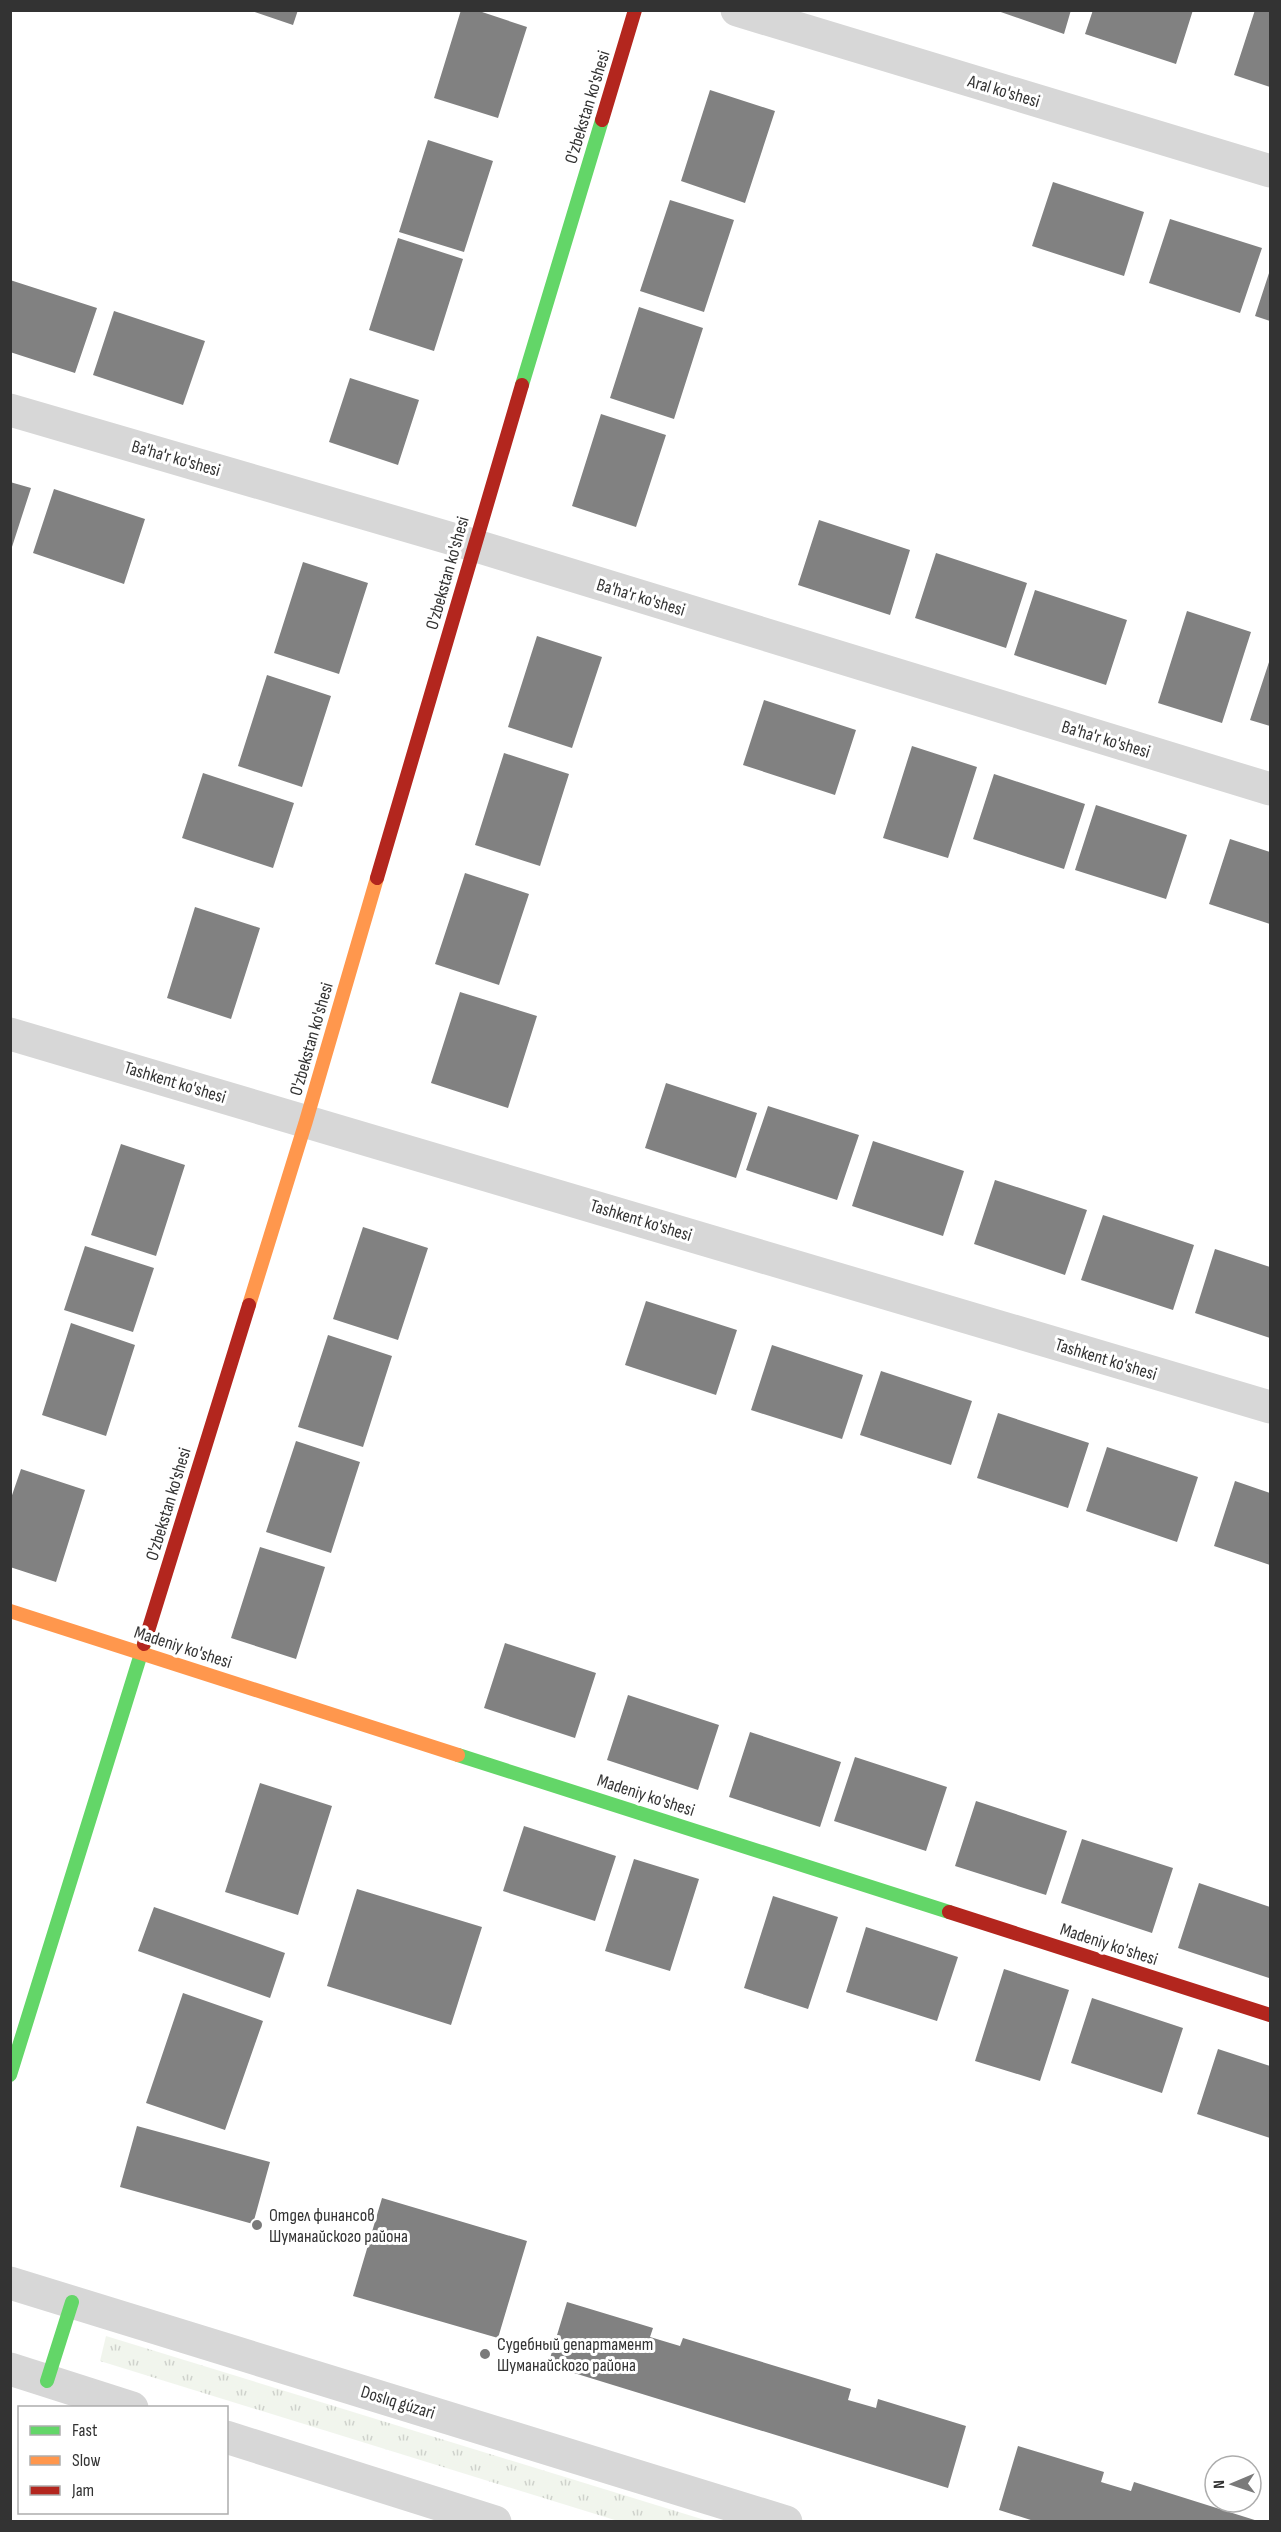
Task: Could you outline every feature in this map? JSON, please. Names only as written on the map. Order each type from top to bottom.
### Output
[{"type":"main road","name":"O'zbekstan ko'shesi","points":[[10,2075],[306,1121],[473,545],[635,10]]},
{"type":"main road","name":"Madeniy ko'shesi","points":[[10,1611],[1270,2015]]},
{"type":"main road","points":[[47,2381],[72,2302]]},
{"type":"street","name":"Aral ko'shesi","points":[[737,10],[1270,171]]},
{"type":"street","name":"Ba'ha'r ko'shesi","points":[[10,410],[473,545],[1270,789]]},
{"type":"street","name":"Tashkent ko'shesi","points":[[10,1034],[1270,1407]]},
{"type":"street","name":"Doslıq gúzari","points":[[10,2283],[786,2522]]},
{"type":"street","points":[[10,2369],[126,2406]]},
{"type":"street","points":[[228,2438],[495,2522]]},
{"type":"green space","points":[[106,2336],[708,2521],[618,2521],[100,2361]]},
{"type":"building","points":[[249,10],[298,10],[293,25]]},
{"type":"building","points":[[461,10],[476,10],[527,27],[498,118],[434,98]]},
{"type":"building","points":[[995,10],[1071,10],[1064,34]]},
{"type":"building","points":[[1093,10],[1193,10],[1176,64],[1085,34]]},
{"type":"building","points":[[1255,10],[1270,10],[1270,87],[1234,75]]},
{"type":"building","points":[[710,90],[775,111],[745,203],[681,181]]},
{"type":"building","points":[[428,140],[493,161],[464,252],[399,232]]},
{"type":"building","points":[[1053,182],[1144,212],[1124,276],[1032,246]]},
{"type":"building","points":[[670,200],[734,220],[704,312],[640,291]]},
{"type":"building","points":[[1170,219],[1262,248],[1240,313],[1149,283]]},
{"type":"building","points":[[398,238],[463,259],[434,351],[369,330]]},
{"type":"building","points":[[1270,270],[1270,321],[1255,316]]},
{"type":"building","points":[[10,280],[97,308],[75,373],[10,352]]},
{"type":"building","points":[[639,307],[703,328],[674,419],[610,398]]},
{"type":"building","points":[[114,311],[205,341],[183,405],[93,375]]},
{"type":"building","points":[[350,378],[419,400],[398,465],[329,442]]},
{"type":"building","points":[[601,414],[666,435],[636,527],[572,506]]},
{"type":"building","points":[[10,482],[31,488],[11,550],[10,550]]},
{"type":"building","points":[[54,489],[145,519],[124,584],[33,553]]},
{"type":"building","points":[[819,520],[910,550],[890,615],[798,585]]},
{"type":"building","points":[[936,553],[1027,583],[1006,648],[915,618]]},
{"type":"building","points":[[303,562],[368,583],[339,674],[274,653]]},
{"type":"building","points":[[1035,590],[1127,620],[1106,685],[1014,655]]},
{"type":"building","points":[[1187,611],[1251,632],[1222,723],[1158,703]]},
{"type":"building","points":[[537,636],[602,657],[572,748],[508,727]]},
{"type":"building","points":[[1270,659],[1270,726],[1250,720]]},
{"type":"building","points":[[267,675],[331,696],[302,787],[238,766]]},
{"type":"building","points":[[764,700],[856,730],[835,795],[743,765]]},
{"type":"building","points":[[912,746],[977,767],[948,858],[883,838]]},
{"type":"building","points":[[504,753],[569,774],[540,866],[475,845]]},
{"type":"building","points":[[203,773],[294,803],[273,868],[182,838]]},
{"type":"building","points":[[994,774],[1085,804],[1064,869],[973,839]]},
{"type":"building","points":[[1096,805],[1187,835],[1166,899],[1075,870]]},
{"type":"building","points":[[1230,839],[1270,852],[1270,924],[1209,904]]},
{"type":"building","points":[[465,873],[529,894],[499,985],[435,964]]},
{"type":"building","points":[[195,907],[260,928],[231,1019],[167,998]]},
{"type":"building","points":[[460,992],[537,1016],[508,1108],[431,1083]]},
{"type":"building","points":[[666,1083],[757,1113],[736,1178],[645,1148]]},
{"type":"building","points":[[768,1106],[859,1135],[837,1200],[746,1170]]},
{"type":"building","points":[[873,1141],[964,1171],[943,1236],[852,1206]]},
{"type":"building","points":[[121,1144],[185,1165],[156,1256],[91,1235]]},
{"type":"building","points":[[995,1180],[1087,1210],[1065,1275],[974,1244]]},
{"type":"building","points":[[1103,1215],[1194,1245],[1173,1310],[1081,1280]]},
{"type":"building","points":[[363,1227],[428,1248],[398,1340],[333,1319]]},
{"type":"building","points":[[85,1246],[154,1268],[133,1332],[64,1310]]},
{"type":"building","points":[[1215,1249],[1270,1267],[1270,1338],[1195,1313]]},
{"type":"building","points":[[646,1301],[737,1330],[716,1395],[625,1365]]},
{"type":"building","points":[[71,1323],[135,1345],[106,1436],[42,1415]]},
{"type":"building","points":[[328,1335],[392,1356],[363,1447],[298,1427]]},
{"type":"building","points":[[772,1345],[863,1375],[842,1439],[751,1410]]},
{"type":"building","points":[[881,1371],[972,1401],[951,1465],[860,1435]]},
{"type":"building","points":[[998,1413],[1089,1443],[1068,1508],[977,1478]]},
{"type":"building","points":[[296,1441],[360,1462],[331,1553],[266,1532]]},
{"type":"building","points":[[1107,1447],[1198,1477],[1177,1542],[1086,1511]]},
{"type":"building","points":[[21,1469],[85,1490],[56,1582],[10,1567],[10,1501]]},
{"type":"building","points":[[1235,1481],[1270,1493],[1270,1565],[1214,1546]]},
{"type":"building","points":[[260,1547],[325,1567],[296,1659],[231,1638]]},
{"type":"building","points":[[505,1643],[596,1673],[575,1738],[484,1708]]},
{"type":"building","points":[[628,1695],[719,1725],[698,1790],[607,1760]]},
{"type":"building","points":[[750,1732],[841,1762],[820,1827],[729,1797]]},
{"type":"building","points":[[855,1757],[947,1787],[926,1851],[834,1821]]},
{"type":"building","points":[[260,1783],[332,1806],[298,1915],[225,1892]]},
{"type":"building","points":[[976,1801],[1067,1831],[1046,1895],[955,1866]]},
{"type":"building","points":[[524,1826],[616,1856],[595,1921],[503,1891]]},
{"type":"building","points":[[1082,1839],[1173,1868],[1152,1933],[1061,1903]]},
{"type":"building","points":[[634,1859],[699,1879],[670,1971],[605,1951]]},
{"type":"building","points":[[1199,1883],[1270,1907],[1269,1978],[1178,1948]]},
{"type":"building","points":[[357,1889],[482,1927],[451,2025],[327,1986]]},
{"type":"building","points":[[773,1896],[838,1917],[808,2009],[744,1988]]},
{"type":"building","points":[[154,1907],[285,1953],[270,1998],[138,1951]]},
{"type":"building","points":[[866,1927],[958,1957],[937,2021],[846,1992]]},
{"type":"building","points":[[1004,1969],[1069,1990],[1040,2081],[975,2061]]},
{"type":"building","points":[[183,1993],[263,2021],[225,2130],[146,2103]]},
{"type":"building","points":[[1092,1998],[1183,2028],[1162,2093],[1071,2063]]},
{"type":"building","points":[[1218,2049],[1270,2066],[1270,2138],[1197,2114]]},
{"type":"building","points":[[137,2126],[270,2162],[253,2224],[120,2187]]},
{"type":"building","points":[[382,2198],[527,2241],[498,2338],[353,2296]]},
{"type":"building","points":[[567,2302],[653,2328],[650,2337],[680,2346],[683,2338],[851,2389],[848,2400],[876,2408],[878,2399],[966,2426],[948,2488],[548,2365]]},
{"type":"building","points":[[1018,2446],[1104,2472],[1101,2482],[1131,2491],[1134,2482],[1203,2504],[1203,2514],[1236,2514],[1261,2522],[1037,2522],[999,2510]]},
{"type":"traffic: fast","points":[[522,385],[602,120]]},
{"type":"traffic: fast","points":[[10,2075],[144,1644]]},
{"type":"traffic: fast","points":[[458,1755],[949,1912]]},
{"type":"traffic: fast","points":[[47,2381],[72,2302]]},
{"type":"traffic: slow","points":[[249,1305],[377,878]]},
{"type":"traffic: slow","points":[[10,1611],[458,1755]]},
{"type":"traffic: jam","points":[[602,120],[635,10]]},
{"type":"traffic: jam","points":[[377,878],[522,385]]},
{"type":"traffic: jam","points":[[144,1644],[249,1305]]},
{"type":"traffic: jam","points":[[949,1912],[1270,2015]]},
{"type":"place","name":"Отдел финансов Шуманайского района","points":[[257,2225]]},
{"type":"place","name":"Судебный департамент Шуманайского района","points":[[485,2354]]}]
